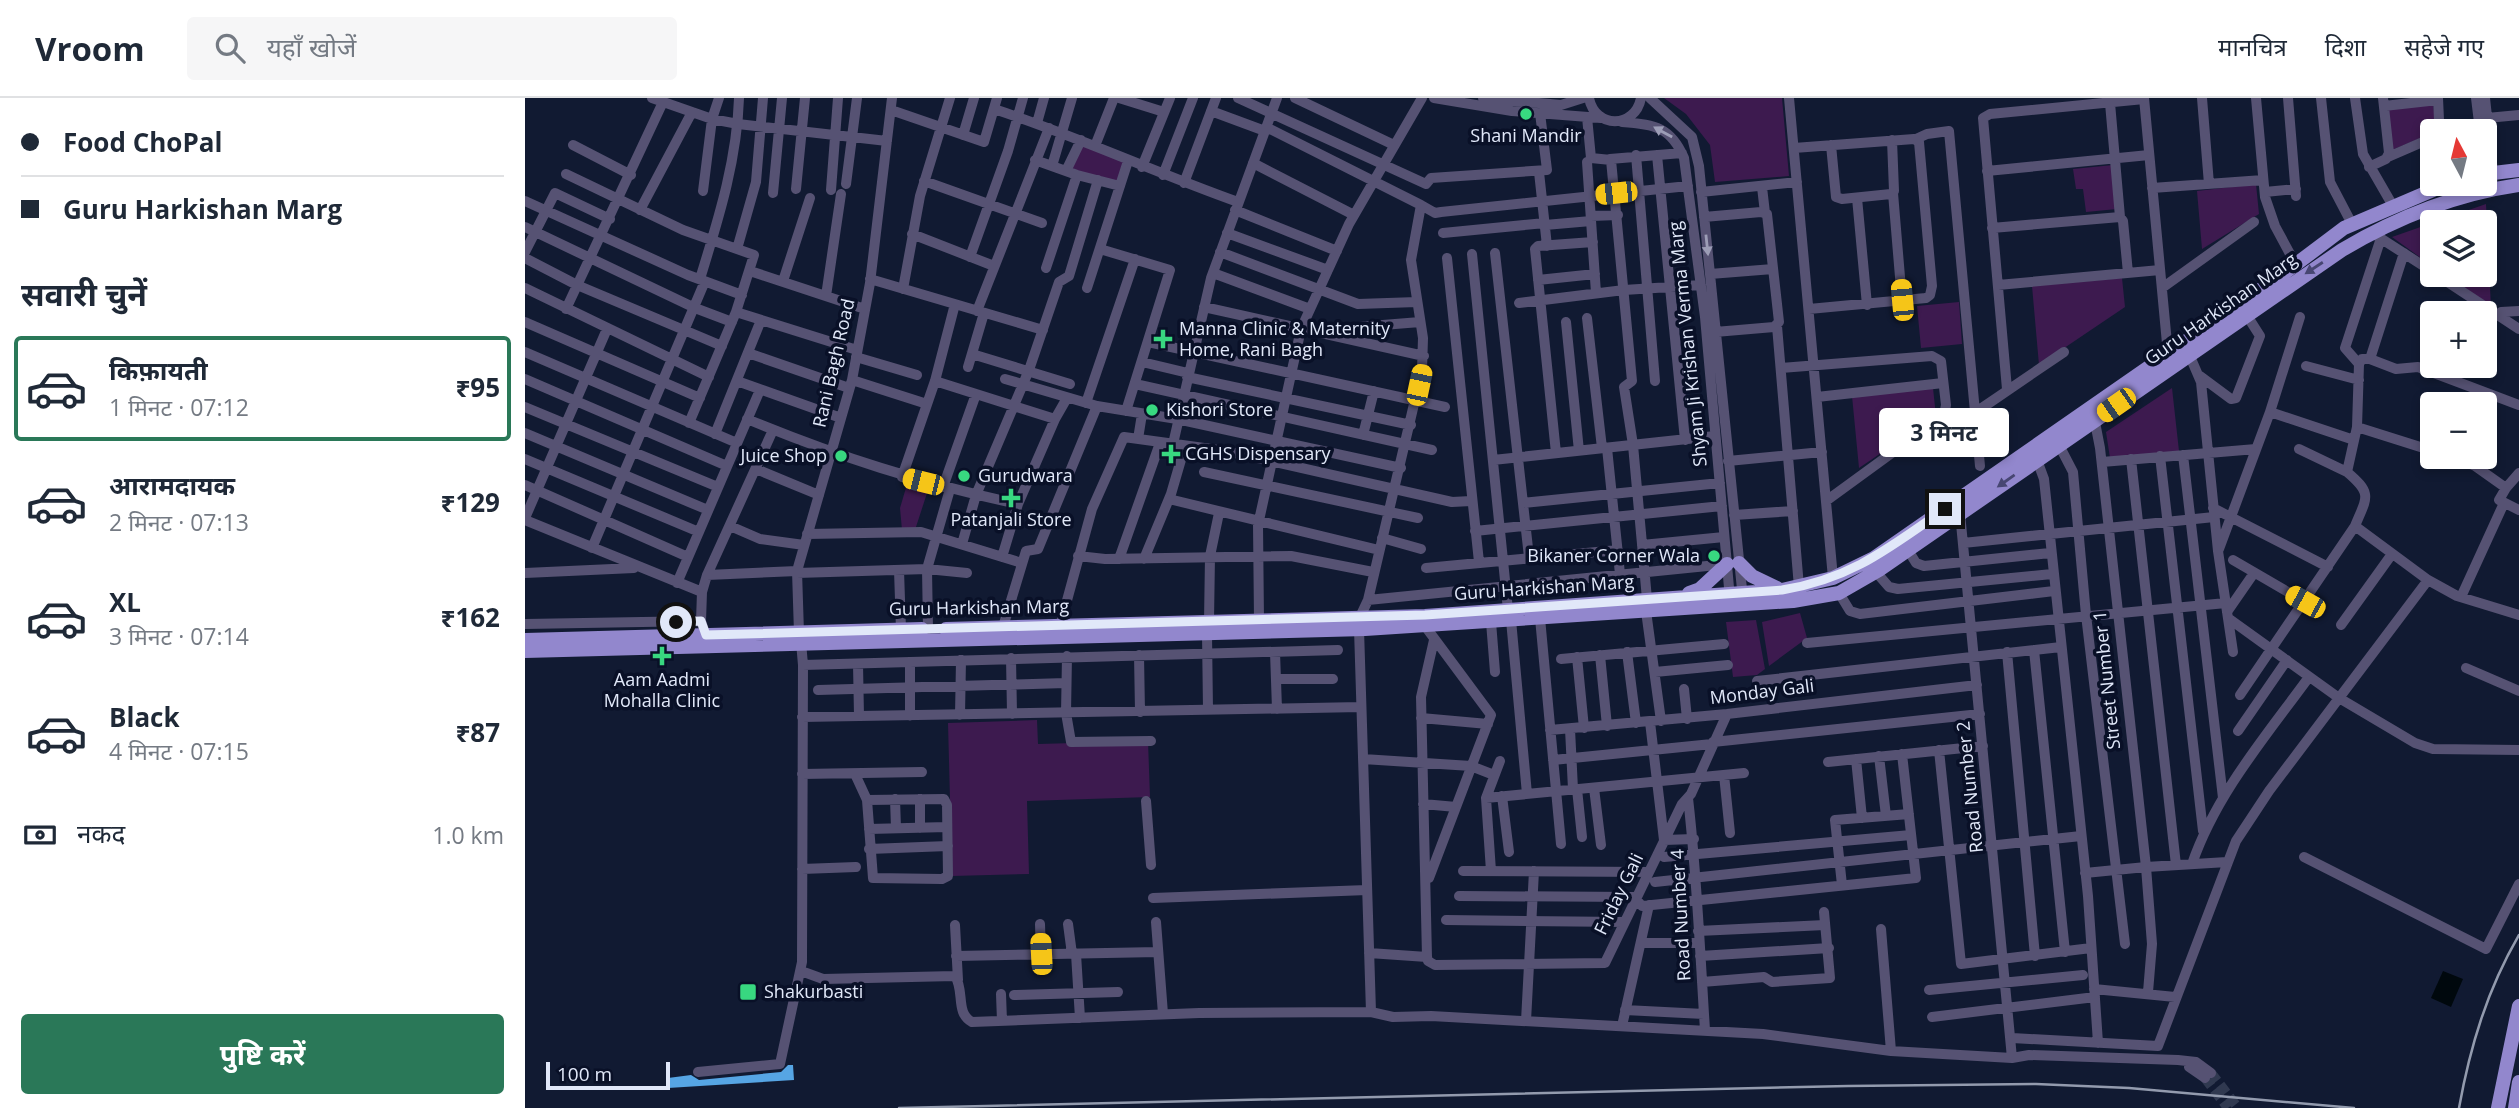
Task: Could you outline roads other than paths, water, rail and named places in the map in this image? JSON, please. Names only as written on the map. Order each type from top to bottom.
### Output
[{"type":"main road","points":[[2497,173],[2519,170]]},
{"type":"main road","name":"Guru Harkishan Marg","points":[[2497,188],[2519,185]]},
{"type":"main road","name":"Guru Harkishan Marg","points":[[800,638],[901,630],[1003,627],[1208,628],[1259,620],[1425,626],[1491,622],[1510,615],[1540,618],[1647,605],[1678,597],[1798,600],[1839,593],[1876,572],[2059,445],[2168,354],[2353,224],[2420,195]]},
{"type":"main road","name":"Guru Harkishan Marg","points":[[525,640],[705,634],[800,638],[1357,623],[1737,599],[1800,587],[1833,578],[1874,558],[2189,354],[2246,314],[2377,235],[2449,201],[2467,196]]},
{"type":"main road","points":[[1678,597],[1700,589],[1733,563],[1764,584],[1782,590]]},
{"type":"main road","name":"Guru Harkishan Marg","points":[[525,651],[705,634]]},
{"type":"main road","points":[[2498,1108],[2519,1006]]},
{"type":"main road","points":[[2515,1108],[2519,1082]]},
{"type":"street","points":[[703,191],[712,120],[719,98]]},
{"type":"street","points":[[591,548],[695,308],[727,189],[738,124],[739,98]]},
{"type":"street","points":[[737,249],[756,182],[763,98]]},
{"type":"street","points":[[773,193],[782,98]]},
{"type":"street","points":[[796,189],[805,98]]},
{"type":"street","points":[[838,98],[835,135],[839,189]]},
{"type":"street","points":[[826,296],[839,189],[854,137],[857,98]]},
{"type":"street","name":"Rani Bagh Road","points":[[698,1072],[780,1064],[801,971],[803,665],[797,572],[851,384],[870,279],[892,98]]},
{"type":"street","points":[[903,289],[924,181],[950,98]]},
{"type":"street","points":[[964,135],[974,98]]},
{"type":"street","points":[[970,257],[1023,98]]},
{"type":"street","points":[[1037,123],[1044,98]]},
{"type":"street","points":[[1052,166],[1072,98]]},
{"type":"street","points":[[1095,146],[1117,98],[1144,102],[1164,112]]},
{"type":"street","points":[[1142,167],[1170,98]]},
{"type":"street","points":[[1163,175],[1193,98]]},
{"type":"street","points":[[1184,183],[1216,98]]},
{"type":"street","points":[[1238,98],[1426,184],[1431,178],[1547,170],[1540,113]]},
{"type":"street","points":[[1173,444],[1213,273],[1277,98]]},
{"type":"street","points":[[1295,98],[1394,145]]},
{"type":"street","points":[[1259,620],[1259,523],[1301,329],[1354,215],[1422,98]]},
{"type":"street","points":[[1434,98],[1540,113],[1601,118],[1658,128],[1677,140],[1682,153],[1591,158],[1587,117]]},
{"type":"street","points":[[1483,98],[1558,102],[1583,98]]},
{"type":"street","points":[[1589,98],[1591,107],[1601,118]]},
{"type":"street","points":[[1622,122],[1635,113],[1641,98]]},
{"type":"street","name":"Shyam Ji Krishan Verma Marg","points":[[1650,98],[1692,136],[1699,166],[1734,515],[1733,563],[1737,599]]},
{"type":"street","points":[[1789,98],[1833,578]]},
{"type":"street","points":[[2202,98],[2209,184]]},
{"type":"street","points":[[2256,98],[2265,192],[2275,226],[2296,265]]},
{"type":"street","points":[[2265,192],[2296,192],[2288,98]]},
{"type":"street","points":[[2321,98],[2330,181],[2353,224]]},
{"type":"street","points":[[2355,98],[2359,138],[2369,167],[2393,206]]},
{"type":"street","points":[[2476,98],[2479,119]]},
{"type":"street","points":[[2485,98],[2487,118],[2519,115]]},
{"type":"street","points":[[2007,389],[1983,121],[1986,116],[2144,99],[2168,354]]},
{"type":"street","points":[[2388,157],[2383,102],[2438,99],[2439,119]]},
{"type":"street","points":[[566,309],[631,175],[657,100],[712,120],[887,141]]},
{"type":"street","points":[[2110,103],[2113,158],[2128,273]]},
{"type":"street","points":[[891,110],[984,142],[995,104],[1017,117],[1061,132],[1184,183],[1337,251]]},
{"type":"street","points":[[1211,111],[1266,129],[1435,213],[1688,186]]},
{"type":"street","points":[[640,210],[692,112]]},
{"type":"street","points":[[968,367],[994,266],[1049,128]]},
{"type":"street","points":[[1794,148],[1916,139],[1927,134],[1949,131],[1980,466]]},
{"type":"street","points":[[1809,309],[1926,298],[1932,291],[1919,142],[1916,139]]},
{"type":"street","points":[[1046,268],[1081,140]]},
{"type":"street","points":[[1892,140],[1893,193],[1902,300]]},
{"type":"street","points":[[2369,167],[2420,143]]},
{"type":"street","points":[[573,145],[631,175]]},
{"type":"street","points":[[1831,145],[1836,197],[1857,198],[1893,193]]},
{"type":"street","name":"Shyam Ji Krishan Verma Marg","points":[[1682,153],[1701,285],[1724,537],[1733,563]]},
{"type":"street","points":[[1636,155],[1655,381]]},
{"type":"street","points":[[1657,155],[1685,440]]},
{"type":"street","points":[[1987,171],[2149,155]]},
{"type":"street","points":[[1610,159],[1616,193],[1632,383],[1624,387],[1633,445],[1655,672],[1654,750],[1664,840],[1694,839]]},
{"type":"street","points":[[1035,160],[1071,174],[1119,186]]},
{"type":"street","points":[[1087,288],[1128,161]]},
{"type":"street","points":[[1587,162],[1596,293]]},
{"type":"street","points":[[1253,163],[1354,215]]},
{"type":"street","points":[[1539,172],[1547,246]]},
{"type":"street","points":[[566,174],[711,241],[754,255],[734,317],[689,423]]},
{"type":"street","points":[[962,544],[976,495],[1029,370],[1059,282],[1069,276],[1098,180]]},
{"type":"street","points":[[2152,188],[2263,180]]},
{"type":"street","points":[[924,181],[1042,223]]},
{"type":"street","points":[[1701,192],[1797,183]]},
{"type":"street","points":[[1762,187],[1773,269],[1800,587]]},
{"type":"street","points":[[525,252],[530,229],[557,192],[610,219]]},
{"type":"street","points":[[783,282],[810,198]]},
{"type":"street","points":[[1857,198],[1867,305]]},
{"type":"street","points":[[525,201],[702,280],[742,295]]},
{"type":"street","points":[[1371,1012],[1357,623],[1368,600],[1411,425],[1424,356],[1411,260],[1421,205]]},
{"type":"street","points":[[1704,216],[1765,213]]},
{"type":"street","points":[[1443,233],[1618,215]]},
{"type":"street","points":[[1992,228],[2120,217]]},
{"type":"street","points":[[2162,288],[2254,222]]},
{"type":"street","points":[[530,229],[695,308],[761,320],[918,375]]},
{"type":"street","points":[[1227,233],[1328,270]]},
{"type":"street","points":[[912,234],[994,266]]},
{"type":"street","points":[[2420,263],[2377,235],[2345,348],[2364,362],[2396,369],[2418,366],[2519,405]]},
{"type":"street","points":[[1556,453],[1535,249],[1538,246],[1593,242]]},
{"type":"street","points":[[1100,249],[1170,270],[1126,411]]},
{"type":"street","points":[[1220,252],[1358,304],[1417,302]]},
{"type":"street","points":[[1495,253],[1529,557]]},
{"type":"street","points":[[2347,472],[2357,428],[2358,380],[2404,253]]},
{"type":"street","points":[[1472,254],[1527,794]]},
{"type":"street","points":[[525,258],[577,285],[722,346]]},
{"type":"street","points":[[1447,258],[1479,562]]},
{"type":"street","points":[[1003,627],[1027,550],[1038,549],[1092,405],[1135,259]]},
{"type":"street","points":[[1710,274],[1773,269]]},
{"type":"street","points":[[1998,285],[2160,270]]},
{"type":"street","points":[[750,271],[865,309]]},
{"type":"street","points":[[1213,273],[1311,309]]},
{"type":"street","points":[[1538,280],[1595,274]]},
{"type":"street","points":[[870,279],[1043,330]]},
{"type":"street","points":[[1519,303],[1624,290],[1701,285]]},
{"type":"street","points":[[2456,287],[2519,329]]},
{"type":"street","points":[[525,288],[709,377]]},
{"type":"street","points":[[902,477],[935,381],[955,304]]},
{"type":"street","points":[[1204,307],[1424,356]]},
{"type":"street","points":[[2501,313],[2519,311]]},
{"type":"street","points":[[2200,376],[2231,399],[2236,398],[2260,336],[2246,314]]},
{"type":"street","points":[[2218,551],[2270,412],[2300,317]]},
{"type":"street","points":[[1587,318],[1612,493],[1620,574]]},
{"type":"street","points":[[715,434],[761,320]]},
{"type":"street","points":[[525,322],[700,398]]},
{"type":"street","points":[[1358,327],[1420,322]]},
{"type":"street","points":[[1566,322],[1579,451]]},
{"type":"street","points":[[1715,332],[1777,326]]},
{"type":"street","points":[[607,329],[525,519],[702,593]]},
{"type":"street","points":[[1148,342],[1445,407]]},
{"type":"street","points":[[525,352],[737,443]]},
{"type":"street","points":[[1976,412],[2064,352]]},
{"type":"street","points":[[748,353],[927,404]]},
{"type":"street","points":[[972,354],[1070,384]]},
{"type":"street","points":[[2189,354],[2200,376],[2213,513],[2233,652]]},
{"type":"street","points":[[1781,368],[1935,356],[1941,361],[1946,405],[1944,415],[1826,501]]},
{"type":"street","points":[[1142,362],[1188,375],[1411,425]]},
{"type":"street","points":[[2307,366],[2358,380]]},
{"type":"street","points":[[525,379],[727,466]]},
{"type":"street","points":[[1005,379],[1092,405],[1177,419],[1401,468]]},
{"type":"street","points":[[737,380],[841,418]]},
{"type":"street","points":[[935,381],[1055,419]]},
{"type":"street","points":[[1817,397],[1943,383]]},
{"type":"street","points":[[1135,384],[1432,450]]},
{"type":"street","points":[[677,583],[760,390]]},
{"type":"street","points":[[1363,435],[1374,391]]},
{"type":"street","points":[[928,629],[927,569],[938,536],[947,488],[976,394]]},
{"type":"street","points":[[1002,557],[1018,504],[1067,398]]},
{"type":"street","points":[[525,407],[718,487]]},
{"type":"street","points":[[2270,412],[2354,440]]},
{"type":"street","points":[[1138,439],[1142,414]]},
{"type":"street","name":"Street Number 1","points":[[2093,414],[2102,463],[2146,867],[2152,944],[2148,992]]},
{"type":"street","points":[[747,419],[831,453],[902,477],[1018,504]]},
{"type":"street","points":[[1317,448],[1322,426]]},
{"type":"street","points":[[2357,428],[2420,447]]},
{"type":"street","points":[[525,624],[705,634],[702,593],[707,575],[773,430]]},
{"type":"street","points":[[525,433],[708,510]]},
{"type":"street","points":[[1493,460],[1716,436]]},
{"type":"street","points":[[1060,626],[1092,509],[1124,437],[1226,451],[1452,502],[1471,501]]},
{"type":"street","points":[[1119,559],[1160,443]]},
{"type":"street","points":[[2059,445],[2071,465],[2080,530],[2086,615],[2114,870],[2125,944]]},
{"type":"street","points":[[1144,559],[1169,499],[1185,446]]},
{"type":"street","points":[[2102,463],[2131,458],[2256,449]]},
{"type":"street","points":[[2240,695],[2355,526],[2366,501],[2367,492],[2347,472],[2299,449]]},
{"type":"street","points":[[1728,461],[1822,452]]},
{"type":"street","points":[[2183,455],[2223,798]]},
{"type":"street","points":[[2160,456],[2203,831]]},
{"type":"street","points":[[2131,458],[2176,865]]},
{"type":"street","points":[[525,459],[699,532]]},
{"type":"street","points":[[2038,460],[2044,479],[2085,873],[2098,1043]]},
{"type":"street","points":[[756,469],[819,495]]},
{"type":"street","points":[[2479,469],[2506,488]]},
{"type":"street","points":[[1204,472],[1418,518]]},
{"type":"street","points":[[2519,473],[2499,499],[2519,510]]},
{"type":"street","points":[[1523,503],[1720,483]]},
{"type":"street","points":[[525,485],[688,557]]},
{"type":"street","points":[[1169,499],[1379,550]]},
{"type":"street","points":[[2461,597],[2504,503]]},
{"type":"street","points":[[1475,531],[1722,506]]},
{"type":"street","points":[[1734,515],[1793,511]]},
{"type":"street","points":[[1208,710],[1210,556],[1219,513]]},
{"type":"street","name":"Road Number 2","points":[[1960,513],[2012,1038],[2017,1058]]},
{"type":"street","points":[[1963,543],[2190,519],[2213,513],[2231,517],[2328,566]]},
{"type":"street","points":[[730,526],[760,539],[806,539],[918,531],[1022,564]]},
{"type":"street","points":[[2355,526],[2428,580],[2461,597],[2519,615]]},
{"type":"street","points":[[1642,545],[1724,537]]},
{"type":"street","points":[[1382,538],[1421,549]]},
{"type":"street","points":[[1426,568],[1618,550]]},
{"type":"street","points":[[1908,550],[1920,565],[2050,553]]},
{"type":"street","points":[[2341,625],[2392,554]]},
{"type":"street","points":[[1078,556],[1119,559],[1257,555],[1303,557],[1373,572]]},
{"type":"street","points":[[2233,560],[2305,602]]},
{"type":"street","points":[[1368,600],[1733,563]]},
{"type":"street","points":[[525,573],[640,568]]},
{"type":"street","points":[[707,575],[927,569],[967,573]]},
{"type":"street","points":[[899,570],[901,630]]},
{"type":"street","points":[[1876,572],[1889,587],[1898,589],[2052,574]]},
{"type":"street","points":[[2227,611],[2254,573]]},
{"type":"street","points":[[2012,1038],[2158,1046],[2227,862],[2248,820],[2428,580]]},
{"type":"street","points":[[1839,593],[1855,614],[2054,591]]},
{"type":"street","points":[[1807,643],[2058,617],[2200,606],[2227,611],[2309,677],[2408,739],[2433,749],[2519,750]]},
{"type":"street","points":[[1540,618],[1561,844]]},
{"type":"street","points":[[1491,622],[1495,672]]},
{"type":"street","points":[[1425,626],[1491,715],[1427,884]]},
{"type":"street","points":[[1434,640],[1421,697],[1428,961],[1435,965],[1529,964]]},
{"type":"street","points":[[1561,659],[1724,643]]},
{"type":"street","points":[[1757,681],[2060,647]]},
{"type":"street","points":[[803,665],[1338,650]]},
{"type":"street","points":[[2033,650],[2065,951]]},
{"type":"street","points":[[1275,652],[1277,709]]},
{"type":"street","points":[[1627,652],[1636,723]]},
{"type":"street","points":[[2007,652],[2035,956]]},
{"type":"street","points":[[1139,655],[1140,712]]},
{"type":"street","points":[[1600,655],[1607,726]]},
{"type":"street","points":[[1067,656],[1066,713],[1072,742],[1151,741]]},
{"type":"street","points":[[1577,657],[1584,728]]},
{"type":"street","points":[[1011,658],[1012,714]]},
{"type":"street","points":[[960,715],[961,660]]},
{"type":"street","points":[[2238,731],[2287,660]]},
{"type":"street","points":[[909,716],[910,662]]},
{"type":"street","points":[[858,664],[859,716]]},
{"type":"street","points":[[1655,672],[1728,665]]},
{"type":"street","points":[[2466,668],[2519,691]]},
{"type":"street","points":[[2192,864],[2203,831],[2223,798],[2309,677]]},
{"type":"street","points":[[1276,679],[1333,679]]},
{"type":"street","points":[[818,690],[1066,683]]},
{"type":"street","name":"Monday Gali","points":[[1550,730],[1687,719],[1977,685]]},
{"type":"street","points":[[1684,689],[1687,719]]},
{"type":"street","points":[[802,718],[1361,707]]},
{"type":"street","name":"Friday Gali","points":[[1529,964],[1605,963],[1635,897],[1651,877],[1664,840],[1682,804],[1688,799],[1727,714]]},
{"type":"street","points":[[1553,760],[1980,714]]},
{"type":"street","points":[[1421,718],[1488,724]]},
{"type":"street","points":[[1570,729],[1571,759],[1582,837]]},
{"type":"street","points":[[1828,762],[1983,746]]},
{"type":"street","points":[[1939,750],[1961,964],[2091,948]]},
{"type":"street","points":[[1459,896],[1635,897],[1640,906],[1916,878],[1902,754]]},
{"type":"street","points":[[1879,756],[1885,816]]},
{"type":"street","points":[[1363,759],[1471,766],[1495,775]]},
{"type":"street","points":[[1856,759],[1861,818]]},
{"type":"street","points":[[1491,871],[1486,798],[1500,761]]},
{"type":"street","points":[[802,775],[922,772]]},
{"type":"street","points":[[1486,798],[1744,773]]},
{"type":"street","points":[[855,774],[867,800],[873,878],[942,878],[949,873],[946,802],[940,799],[867,800]]},
{"type":"street","points":[[1724,775],[1730,833]]},
{"type":"street","points":[[1594,788],[1601,845]]},
{"type":"street","points":[[1502,796],[1509,852]]},
{"type":"street","points":[[895,799],[896,828]]},
{"type":"street","points":[[920,799],[921,828]]},
{"type":"street","name":"Road Number 4","points":[[1688,799],[1694,839],[1693,878],[1705,1030]]},
{"type":"street","points":[[1146,801],[1151,865]]},
{"type":"street","points":[[1423,804],[1443,803],[1455,807]]},
{"type":"street","points":[[1842,885],[1835,820],[1909,814]]},
{"type":"street","points":[[869,829],[947,827]]},
{"type":"street","points":[[1664,858],[1911,835]]},
{"type":"street","points":[[1463,872],[1534,871],[1693,878],[2081,836]]},
{"type":"street","points":[[869,849],[947,846]]},
{"type":"street","points":[[2304,857],[2486,949],[2519,884]]},
{"type":"street","points":[[2085,873],[2227,862]]},
{"type":"street","points":[[802,869],[856,867]]},
{"type":"street","points":[[1526,1021],[1534,871]]},
{"type":"street","points":[[1153,898],[1367,890]]},
{"type":"street","points":[[1622,1026],[1649,905]]},
{"type":"street","points":[[1702,982],[1764,977],[1772,982],[1827,979],[1831,975],[1823,912]]},
{"type":"street","points":[[1446,920],[1624,922]]},
{"type":"street","points":[[1156,922],[1163,1014]]},
{"type":"street","points":[[1040,924],[1041,954]]},
{"type":"street","points":[[1068,924],[1079,993],[1080,1018]]},
{"type":"street","points":[[955,925],[958,980],[964,1017],[972,1022],[1163,1014],[1371,1012],[1393,1017],[1526,1021],[1763,1034],[1891,1051],[2017,1058],[2029,1062],[2187,1066],[2208,1075]]},
{"type":"street","points":[[1698,931],[1825,925]]},
{"type":"street","points":[[1881,929],[1891,1051]]},
{"type":"street","points":[[1641,943],[1699,943]]},
{"type":"street","points":[[1700,956],[1829,947]]},
{"type":"street","points":[[957,956],[1158,952]]},
{"type":"street","points":[[1369,953],[1427,957]]},
{"type":"street","points":[[801,971],[823,979],[949,975],[958,980]]},
{"type":"street","points":[[1929,990],[2083,975]]},
{"type":"street","points":[[1014,995],[1118,992]]},
{"type":"street","points":[[1932,1017],[2094,993],[2148,992],[2175,996]]},
{"type":"street","points":[[1001,994],[1002,1021]]},
{"type":"street","points":[[1625,1010],[1704,1014]]},
{"type":"tunnel","points":[[2211,1073],[2238,1108]]},
{"type":"tunnel","points":[[2205,1078],[2228,1108]]},
{"type":"railway","points":[[2459,1108],[2481,1019],[2519,935]]},
{"type":"railway","points":[[899,1108],[2036,1084],[2129,1088],[2354,1108]]},
{"type":"place","name":"Shani Mandir","points":[[1526,114]]},
{"type":"place","name":"Manna Clinic & Maternity Home, Rani Bagh","points":[[1163,339]]},
{"type":"place","name":"Kishori Store","points":[[1152,410]]},
{"type":"place","name":"CGHS Dispensary","points":[[1171,454]]},
{"type":"place","name":"Juice Shop","points":[[841,456]]},
{"type":"place","name":"Gurudwara","points":[[964,476]]},
{"type":"place","name":"Patanjali Store","points":[[1011,498]]},
{"type":"place","name":"Bikaner Corner Wala","points":[[1714,556]]},
{"type":"place","name":"Aam Aadmi Mohalla Clinic","points":[[662,656]]},
{"type":"place","name":"Shakurbasti","points":[[748,992]]}]
